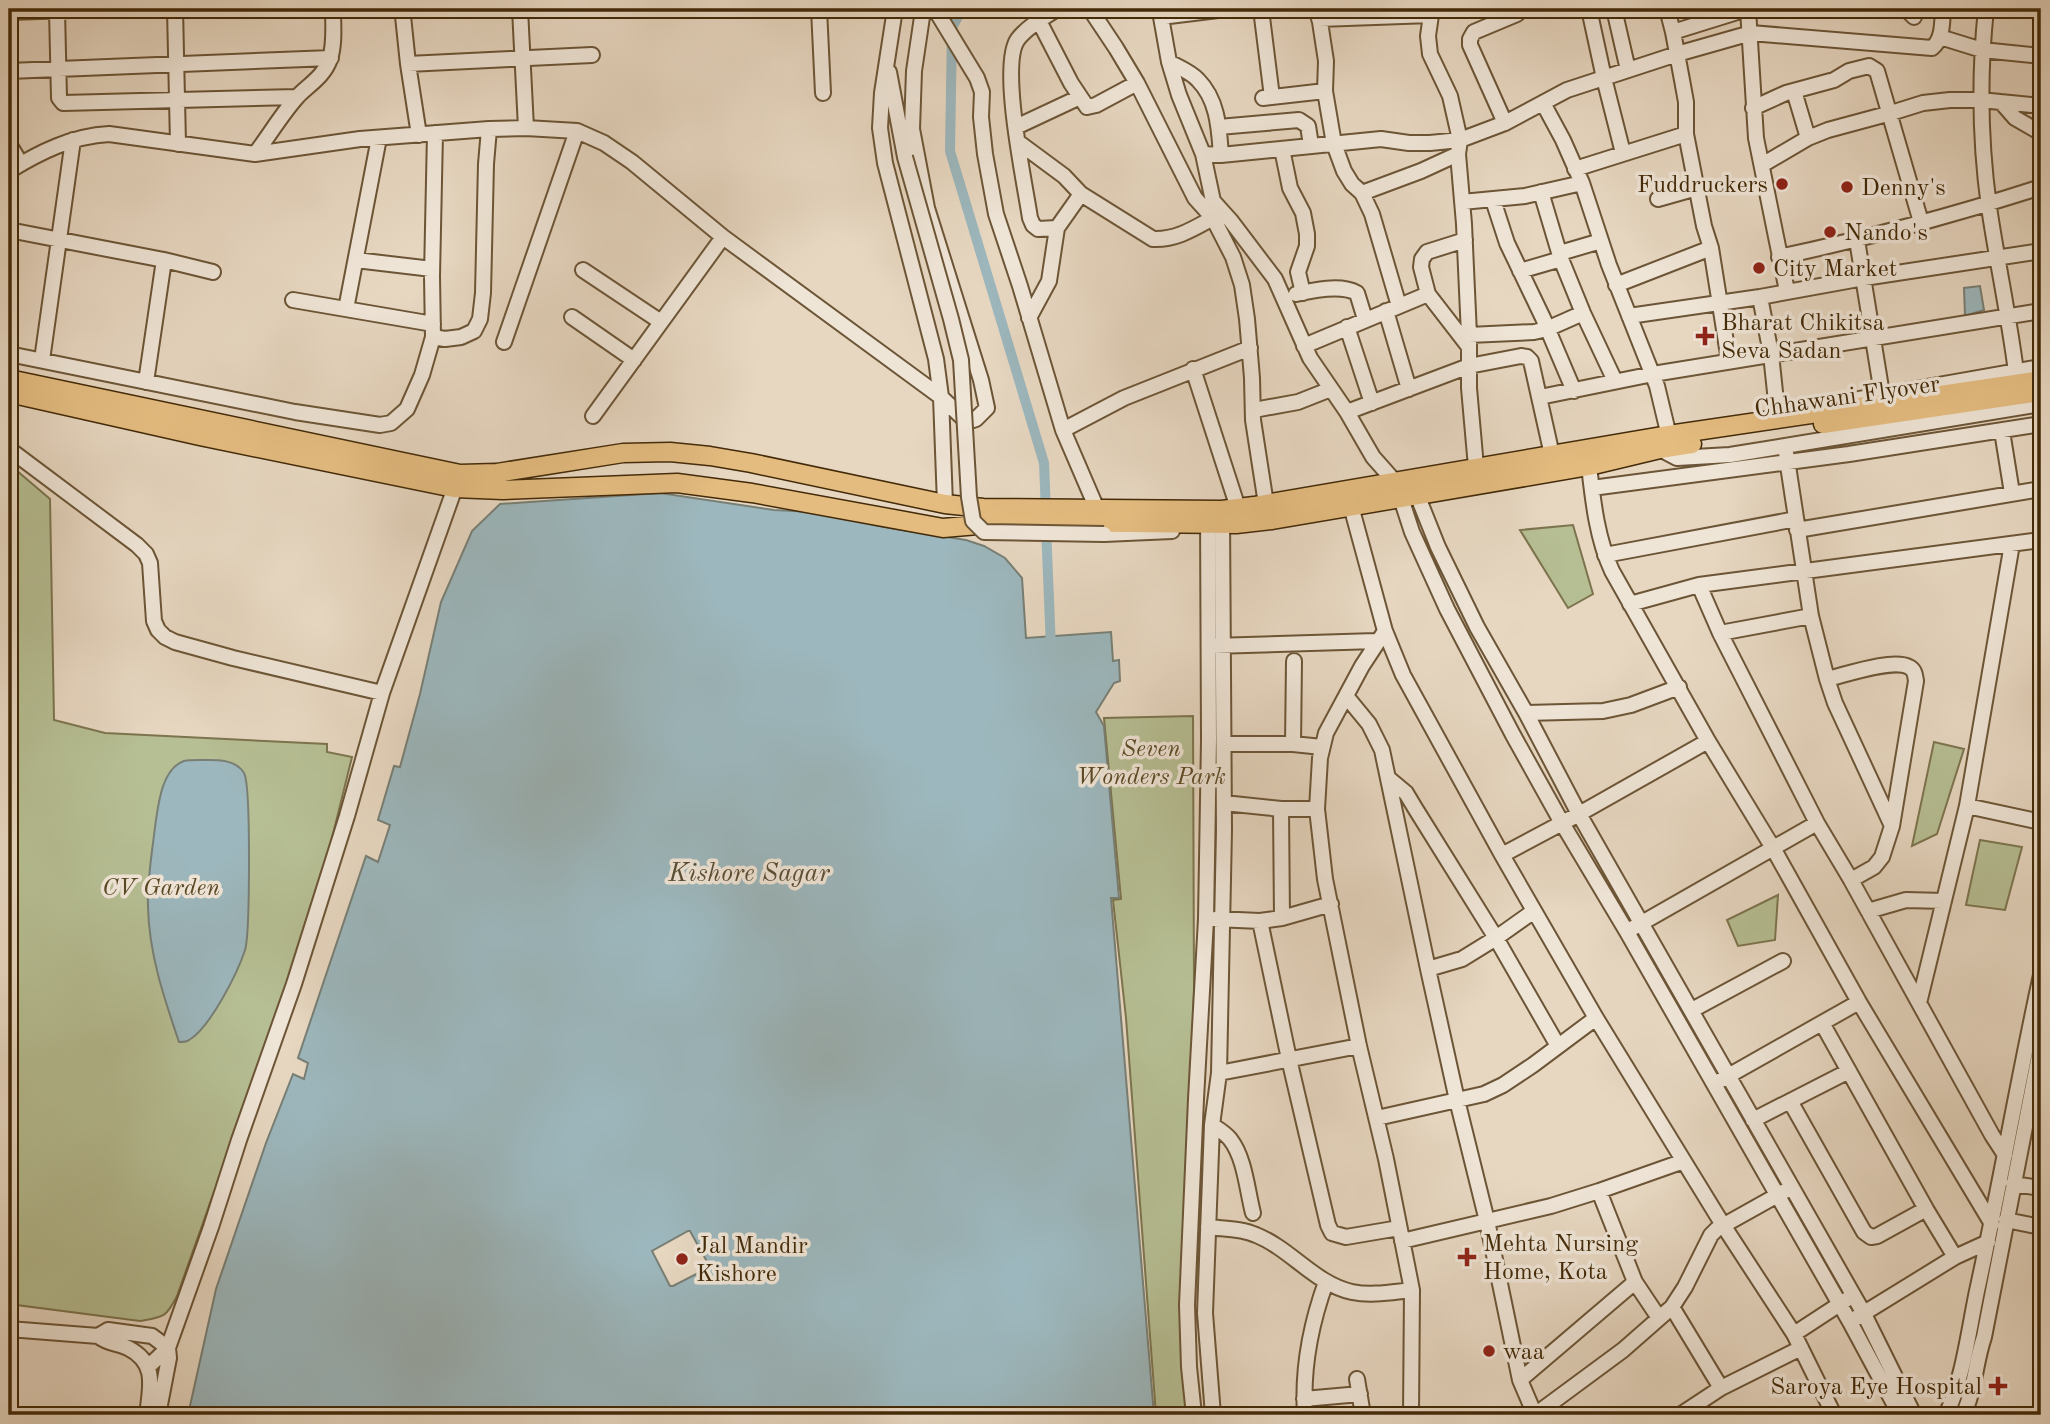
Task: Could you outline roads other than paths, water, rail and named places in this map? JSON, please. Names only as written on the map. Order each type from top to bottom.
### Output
[{"type":"main road","points":[[9,379],[457,481],[623,453],[670,452],[751,463],[945,504],[983,508],[1011,515],[1094,519],[1216,516],[1272,520],[1351,506],[1476,467],[1667,440]]},
{"type":"main road","name":"Chhawani Flyover","points":[[1695,438],[1909,398],[2041,380]]},
{"type":"main road","name":"Chhawani Flyover","points":[[1667,440],[2041,392]]},
{"type":"main road","points":[[9,393],[200,436],[503,490],[677,483],[752,493],[943,528],[1011,515]]},
{"type":"main road","points":[[1216,516],[1266,504],[1589,466],[1667,440]]},
{"type":"street","points":[[9,12],[102,9]]},
{"type":"street","points":[[175,9],[178,144]]},
{"type":"street","points":[[255,154],[297,97],[316,81],[331,58],[333,9]]},
{"type":"street","points":[[405,9],[403,16],[408,64],[419,135]]},
{"type":"street","points":[[520,9],[526,128]]},
{"type":"street","points":[[820,9],[823,93]]},
{"type":"street","points":[[895,9],[882,93],[880,128],[885,163],[936,359],[941,397],[945,504]]},
{"type":"street","points":[[9,144],[15,167],[89,135],[109,134],[255,154],[379,138],[489,129],[577,131],[604,143],[632,162],[723,237],[941,397],[967,422],[976,419],[987,408],[981,380],[923,194],[912,129],[914,71],[921,9]]},
{"type":"street","points":[[935,9],[977,78],[982,92],[981,117],[985,154],[996,214],[1063,430],[1094,519]]},
{"type":"street","points":[[1057,9],[1018,39],[1013,50],[1012,83],[1030,218],[1038,229],[1057,228]]},
{"type":"street","points":[[1090,9],[1137,83],[1195,198],[1231,221],[1263,262],[1275,279],[1304,346],[1373,457],[1406,489],[1477,627],[1527,713],[1579,814],[1863,1312],[1914,1415]]},
{"type":"street","points":[[1226,9],[1160,13],[1169,62],[1179,95],[1203,154],[1208,204],[1233,257],[1242,285],[1250,348],[1256,442],[1266,504]]},
{"type":"street","points":[[1261,9],[1268,97],[1325,91]]},
{"type":"street","points":[[1589,9],[1623,153]]},
{"type":"street","points":[[1614,9],[1628,70]]},
{"type":"street","points":[[1669,9],[1686,102],[1686,134],[1704,226],[1711,248],[1729,361]]},
{"type":"street","points":[[1673,32],[1748,9],[1756,138],[1787,291]]},
{"type":"street","points":[[1906,9],[1914,17],[1915,9]]},
{"type":"street","points":[[1362,192],[1421,171],[1459,147],[1567,90],[1677,54],[1751,33],[1932,48],[1940,37],[1943,9]]},
{"type":"street","points":[[1986,9],[1980,100],[1989,204],[2016,372]]},
{"type":"street","points":[[57,10],[59,98],[63,103],[297,97]]},
{"type":"street","points":[[1409,390],[1372,214],[1362,192],[1352,184],[1344,171],[1334,144],[1325,91],[1326,61],[1318,14],[1430,12],[1430,54],[1450,96],[1459,147],[1465,240],[1469,388],[1476,467]]},
{"type":"street","points":[[1505,123],[1470,45],[1470,39],[1474,32],[1517,14]]},
{"type":"street","points":[[1039,21],[1084,105],[1090,107],[1137,83]]},
{"type":"street","points":[[1940,37],[1982,50],[2041,56]]},
{"type":"street","points":[[408,64],[592,55]]},
{"type":"street","points":[[9,71],[331,58]]},
{"type":"street","points":[[887,61],[905,156],[961,360],[969,497],[973,521],[984,532],[1094,519],[1179,531],[1216,516]]},
{"type":"street","points":[[1169,62],[1197,78],[1208,92],[1219,127],[1221,155]]},
{"type":"street","points":[[1753,108],[1794,90],[1825,84],[1849,71],[1869,66],[1877,71],[1922,222]]},
{"type":"street","points":[[1794,90],[1808,138]]},
{"type":"street","points":[[1016,127],[1080,97]]},
{"type":"street","points":[[1762,165],[1808,138],[1828,130],[1923,103],[1980,100],[2041,106]]},
{"type":"street","points":[[2001,102],[2015,118],[2041,133]]},
{"type":"street","points":[[1543,103],[1582,183],[1616,285],[1653,374],[1661,400],[1667,440],[1677,458],[1730,455],[2041,404]]},
{"type":"street","points":[[1219,127],[1298,120],[1308,126],[1311,145]]},
{"type":"street","points":[[293,300],[346,309],[433,330],[446,339],[461,337],[474,331],[480,318],[483,293],[489,129]]},
{"type":"street","points":[[504,342],[577,131]]},
{"type":"street","points":[[9,354],[295,412],[380,425],[391,424],[407,409],[422,374],[433,330],[435,133]]},
{"type":"street","points":[[1575,169],[1686,134]]},
{"type":"street","points":[[346,309],[379,138]]},
{"type":"street","points":[[1203,154],[1221,155],[1381,139],[1459,147]]},
{"type":"street","points":[[42,360],[73,140]]},
{"type":"street","points":[[1018,142],[1063,176],[1081,194],[1153,239],[1166,240],[1181,235],[1213,218]]},
{"type":"street","points":[[1282,149],[1290,188],[1303,213],[1307,234],[1307,246],[1298,272],[1303,293]]},
{"type":"street","points":[[1462,202],[1493,200],[1582,183]]},
{"type":"street","points":[[1779,257],[1857,240],[2041,187]]},
{"type":"street","points":[[1658,199],[1697,188]]},
{"type":"street","points":[[1541,192],[1583,313],[1615,381]]},
{"type":"street","points":[[1029,318],[1049,281],[1057,228],[1081,194]]},
{"type":"street","points":[[1493,200],[1507,243],[1574,391]]},
{"type":"street","points":[[9,230],[213,272]]},
{"type":"street","points":[[593,416],[723,237]]},
{"type":"street","points":[[1465,240],[1427,252],[1421,267],[1428,294],[1469,341]]},
{"type":"street","points":[[1857,240],[1882,394]]},
{"type":"street","points":[[1520,271],[1601,241]]},
{"type":"street","points":[[1616,285],[1711,248]]},
{"type":"street","points":[[1629,316],[2041,251]]},
{"type":"street","points":[[146,382],[164,260]]},
{"type":"street","points":[[356,260],[432,269]]},
{"type":"street","points":[[583,271],[661,322]]},
{"type":"street","points":[[1284,298],[1343,288],[1351,290],[1357,293],[1365,319]]},
{"type":"street","points":[[1304,346],[1428,294]]},
{"type":"street","points":[[1760,297],[1777,411]]},
{"type":"street","points":[[1540,397],[1653,374],[2041,311]]},
{"type":"street","points":[[1469,341],[1547,329],[1583,313]]},
{"type":"street","points":[[572,317],[634,360]]},
{"type":"street","points":[[1347,327],[1372,403]]},
{"type":"street","points":[[1063,430],[1124,398],[1250,348]]},
{"type":"street","points":[[1347,412],[1469,366],[1527,357],[1531,361],[1552,455]]},
{"type":"street","points":[[1667,440],[1689,426],[2041,367]]},
{"type":"street","points":[[1193,369],[1216,516],[1216,646],[1206,919],[1187,1305],[1194,1415]]},
{"type":"street","points":[[1254,410],[1298,402],[1331,389]]},
{"type":"street","points":[[2016,408],[2020,428]]},
{"type":"street","points":[[1592,488],[2041,425]]},
{"type":"street","points":[[2002,430],[2012,493]]},
{"type":"street","points":[[1785,446],[1811,616],[1826,679],[1892,826]]},
{"type":"street","points":[[9,449],[146,554],[150,563],[154,621],[165,637],[233,658],[382,693]]},
{"type":"street","points":[[1589,466],[1605,555],[1630,604],[1773,848],[1859,1002],[1999,1222]]},
{"type":"street","points":[[158,1415],[169,1348],[294,984],[347,816],[382,693],[457,481]]},
{"type":"street","points":[[1406,489],[1412,533],[1447,609],[1562,823],[1850,1322],[1900,1415]]},
{"type":"street","points":[[1605,555],[2041,489]]},
{"type":"street","points":[[1351,506],[1381,636],[1596,1018],[1798,1341],[1834,1415]]},
{"type":"street","points":[[1630,604],[1699,585],[2041,540]]},
{"type":"street","points":[[1919,1003],[1967,806],[2012,544]]},
{"type":"street","points":[[1699,585],[1720,633],[1817,823],[2005,1155]]},
{"type":"street","points":[[1720,633],[1811,616]]},
{"type":"street","points":[[1216,646],[1381,636]]},
{"type":"street","points":[[1381,636],[1326,733],[1318,776],[1317,808],[1331,905],[1412,1290],[1411,1415]]},
{"type":"street","points":[[1213,1415],[1205,1313],[1212,1125],[1219,1073],[1224,803],[1224,744],[1216,646]]},
{"type":"street","points":[[1293,744],[1294,661]]},
{"type":"street","points":[[1826,679],[1892,664],[1908,665],[1914,671],[1916,681],[1892,826],[1882,857],[1874,867],[1851,880]]},
{"type":"street","points":[[1527,713],[1603,711],[1631,705],[1679,687]]},
{"type":"street","points":[[1346,696],[1369,724],[1382,750],[1457,1100],[1488,1221],[1520,1380],[1535,1415],[1623,1350],[1672,1307],[1711,1236],[1723,1225],[1792,1187]]},
{"type":"street","points":[[1502,855],[1708,741]]},
{"type":"street","points":[[1224,744],[1293,744],[1322,747]]},
{"type":"street","points":[[1388,778],[1397,784],[1410,800],[1496,938],[1558,1046]]},
{"type":"street","points":[[1224,803],[1281,809],[1317,808]]},
{"type":"street","points":[[1967,806],[2041,822]]},
{"type":"street","points":[[1281,809],[1282,918]]},
{"type":"street","points":[[1627,932],[1817,823]]},
{"type":"street","points":[[1868,911],[1906,900],[1944,901]]},
{"type":"street","points":[[1206,919],[1261,921],[1331,905]]},
{"type":"street","points":[[1428,969],[1462,959],[1534,911]]},
{"type":"street","points":[[1261,921],[1289,1059],[1332,1233],[1346,1237],[1400,1235],[1488,1221],[1551,1206],[1684,1160]]},
{"type":"street","points":[[1692,1010],[1783,961]]},
{"type":"street","points":[[1963,1415],[1972,1390],[1999,1222],[2005,1155],[2041,975]]},
{"type":"street","points":[[1714,1084],[1859,1002]]},
{"type":"street","points":[[1377,1118],[1484,1094],[1503,1085],[1596,1018]]},
{"type":"street","points":[[1822,1023],[1955,1257]]},
{"type":"street","points":[[1947,1415],[1988,1242],[1999,1222],[2012,1184],[2041,1045]]},
{"type":"street","points":[[1219,1073],[1359,1046]]},
{"type":"street","points":[[1753,1120],[1849,1071]]},
{"type":"street","points":[[1790,1101],[1864,1232],[1871,1237],[1877,1236],[1926,1209]]},
{"type":"street","points":[[1212,1125],[1228,1136],[1234,1146],[1253,1213]]},
{"type":"street","points":[[2012,1184],[2041,1188]]},
{"type":"street","points":[[1599,1191],[1635,1282],[1659,1318]]},
{"type":"street","points":[[1999,1222],[2041,1227]]},
{"type":"street","points":[[1208,1227],[1258,1235],[1326,1282],[1350,1292],[1367,1294],[1412,1290]]},
{"type":"street","points":[[1850,1322],[1955,1257],[1988,1242]]},
{"type":"street","points":[[1306,1415],[1304,1399],[1307,1350],[1326,1282]]},
{"type":"street","points":[[1520,1380],[1635,1282]]},
{"type":"street","points":[[1680,1415],[1798,1341],[1839,1304],[1853,1296]]},
{"type":"street","points":[[1672,1307],[1721,1388]]},
{"type":"street","points":[[9,1329],[98,1336],[108,1343],[125,1346],[140,1355],[148,1367],[151,1380],[147,1415]]},
{"type":"street","points":[[98,1336],[108,1330],[152,1335],[169,1348]]},
{"type":"street","points":[[148,1367],[169,1348]]},
{"type":"street","points":[[1357,1379],[1363,1415]]},
{"type":"street","points":[[1304,1399],[1360,1394]]},
{"type":"water","points":[[1980,286],[1984,310],[1965,316],[1964,288]]},
{"type":"water","name":"Kishore Sagar","points":[[660,493],[774,510],[813,512],[966,540],[1005,558],[1022,578],[1026,638],[1111,632],[1113,661],[1119,660],[1120,681],[1114,683],[1096,712],[1104,726],[1119,898],[1111,898],[1154,1415],[188,1415],[216,1289],[266,1143],[293,1074],[304,1079],[308,1063],[298,1058],[366,856],[378,862],[390,825],[378,820],[394,766],[400,767],[441,602],[472,531],[500,504]],"holes":[[[690,1231],[710,1267],[670,1286],[652,1251]]]},
{"type":"water","points":[[184,761],[230,762],[244,773],[249,830],[247,938],[236,972],[214,1012],[197,1034],[188,1041],[179,1042],[154,959],[149,924],[149,877],[158,809],[166,780],[176,765]]},
{"type":"waterway","points":[[962,9],[952,28],[950,151],[1044,463],[1046,512]]},
{"type":"waterway","points":[[1046,527],[1051,648]]},
{"type":"place","name":"Fuddruckers","points":[[1782,184]]},
{"type":"place","name":"Denny's","points":[[1847,187]]},
{"type":"place","name":"Nando's","points":[[1830,232]]},
{"type":"place","name":"City Market","points":[[1759,268]]},
{"type":"place","name":"Bharat Chikitsa Seva Sadan","points":[[1705,336]]},
{"type":"place","name":"Mehta Nursing Home, Kota","points":[[1467,1257]]},
{"type":"place","name":"Jal Mandir Kishore","points":[[682,1259]]},
{"type":"place","name":"waa","points":[[1489,1351]]},
{"type":"place","name":"Saroya Eye Hospital","points":[[1998,1386]]},
{"type":"park label","name":"Seven Wonders Park","points":[[1151,762]]},
{"type":"park label","name":"CV Garden","points":[[161,887]]}]
